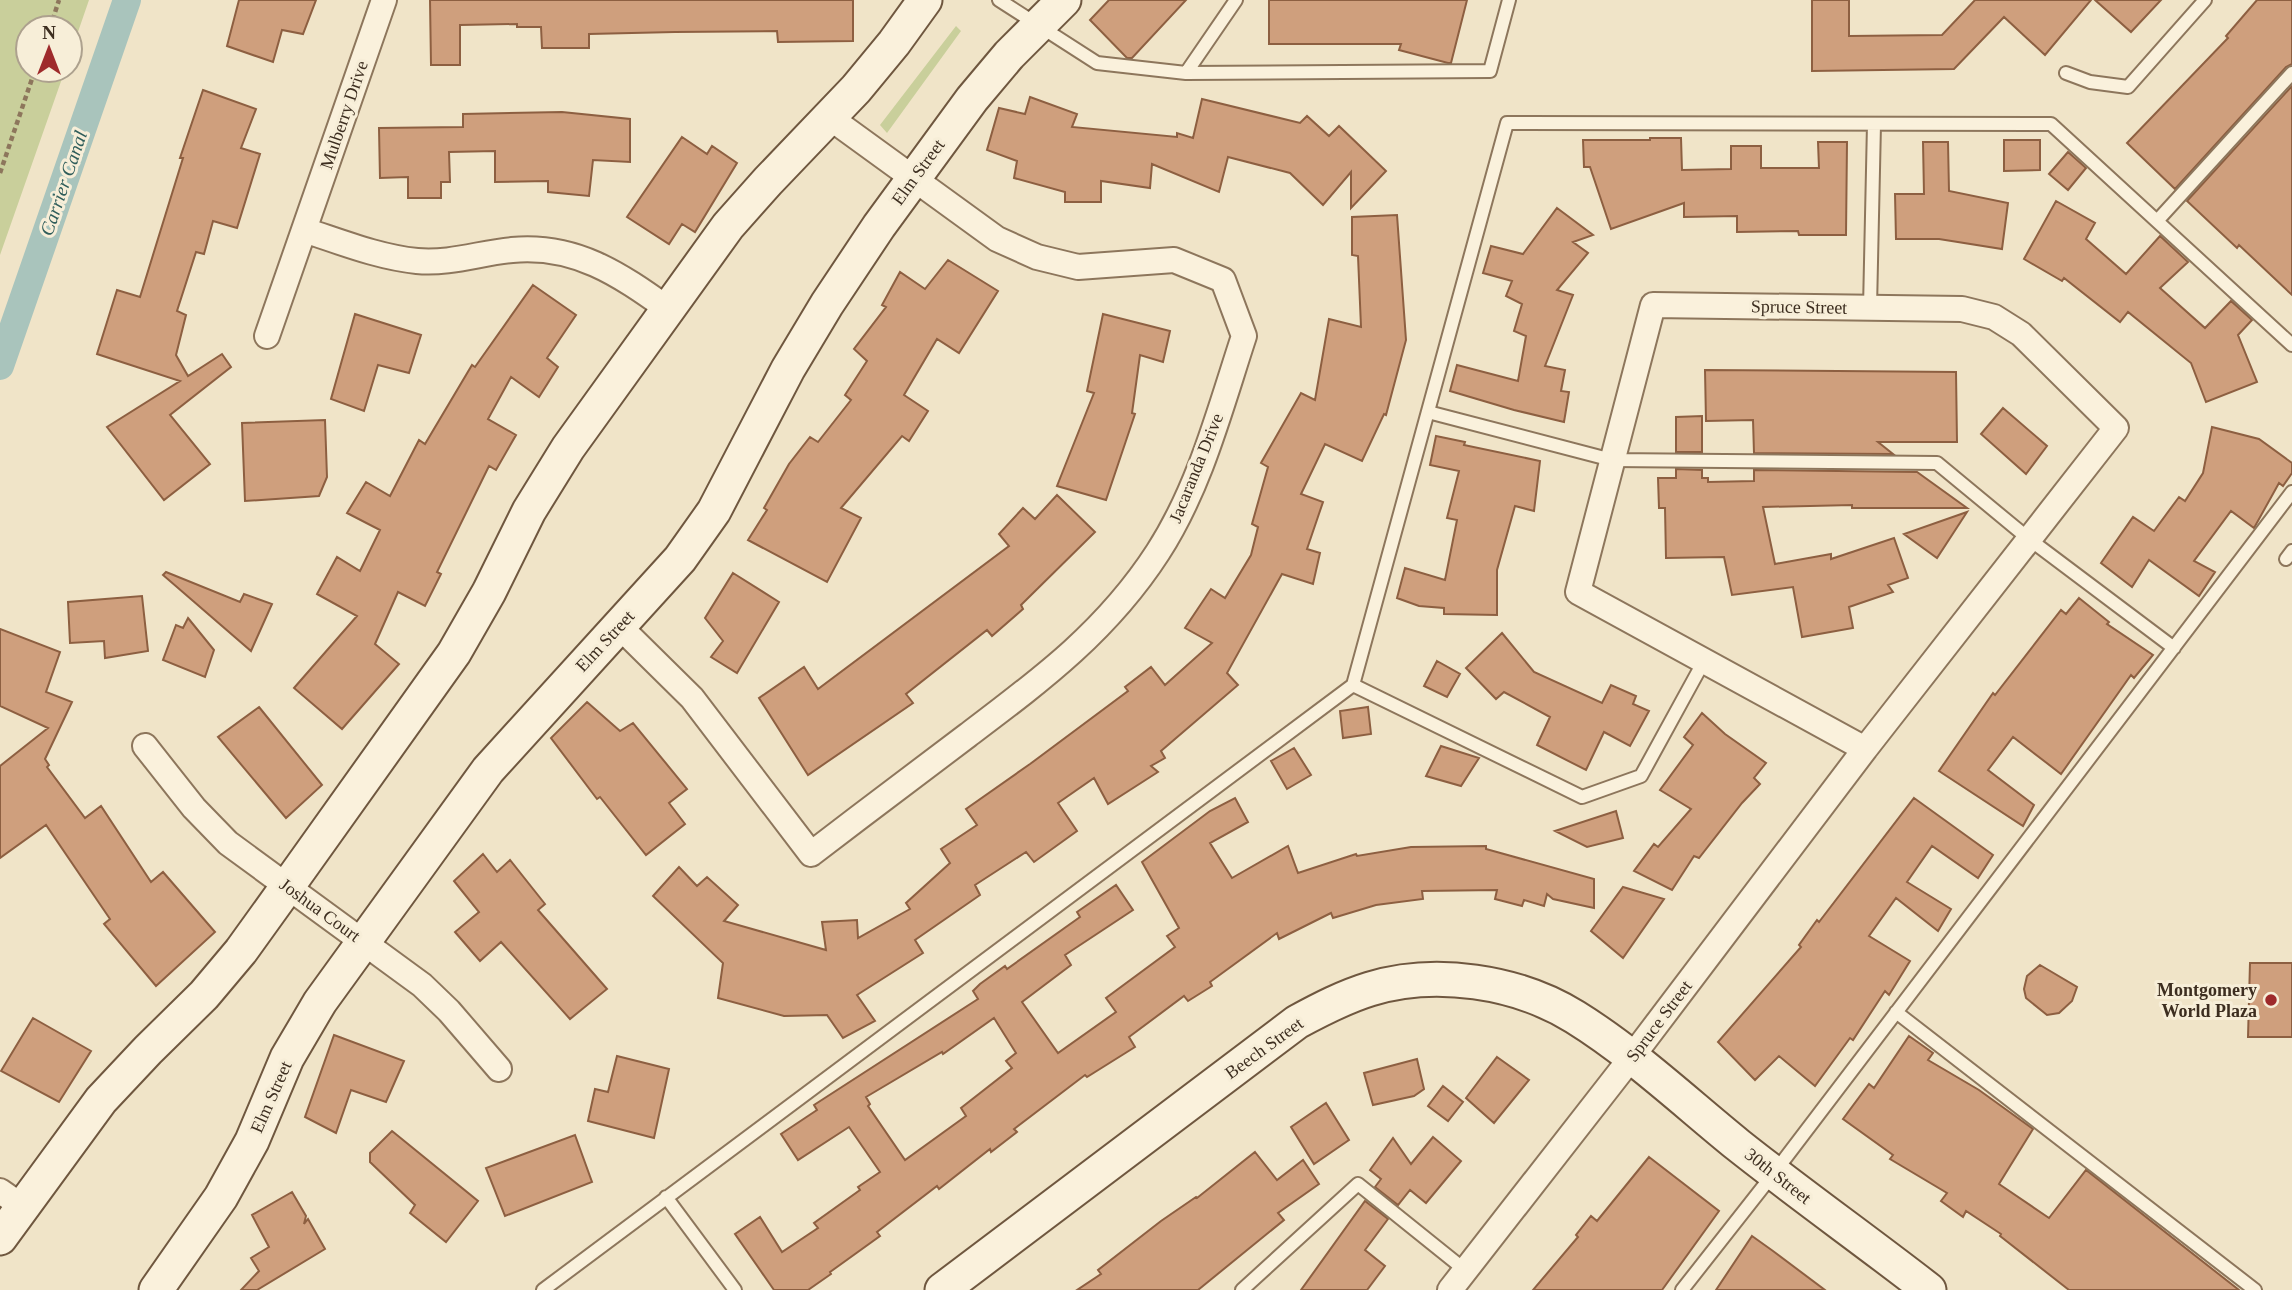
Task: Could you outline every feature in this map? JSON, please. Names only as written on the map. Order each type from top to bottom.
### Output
[{"type":"street","name":"Mulberry Drive","points":[[267,336],[384,0]]},
{"type":"street","points":[[0,1238],[11,1199],[148,1049],[204,995],[241,951],[288,887],[454,653],[568,448],[729,226],[856,89],[925,0]]},
{"type":"street","name":"Elm Street","points":[[156,1290],[221,1197],[252,1141],[288,1058],[320,1002],[488,770],[680,559],[714,510],[788,369],[827,304],[912,179],[1009,55],[1064,0]]},
{"type":"street","name":"Jacaranda Drive","points":[[619,626],[692,698],[811,853],[1042,679],[1086,641],[1125,598],[1159,551],[1186,500],[1244,336],[1223,280],[1174,260],[1079,267],[1037,257],[998,239],[829,117]]},
{"type":"street","points":[[304,230],[381,256],[420,261],[463,259],[513,250],[547,250],[576,256],[605,267],[668,309]]},
{"type":"street","name":"Spruce Street","points":[[1450,1290],[1631,1058],[1865,749],[2116,428],[2021,334],[1994,317],[1962,309],[1653,305],[1578,592],[1865,749]]},
{"type":"street","name":"Joshua Court","points":[[145,746],[194,808],[228,843],[422,985],[449,1011],[499,1069]]},
{"type":"street","name":"Beech Street","points":[[942,1290],[1297,1022],[1333,1002],[1372,988],[1412,981],[1453,980],[1494,985],[1534,996],[1574,1016],[1631,1058]]},
{"type":"street","name":"30th Street","points":[[1631,1058],[1774,1173],[1926,1289]]},
{"type":"lane","points":[[999,0],[1097,63],[1186,73],[1490,71],[1509,0]]},
{"type":"lane","points":[[1186,73],[1236,0]]},
{"type":"lane","points":[[2066,73],[2090,82],[2129,87],[2205,0]]},
{"type":"lane","points":[[2157,221],[2292,73]]},
{"type":"lane","points":[[543,1290],[1353,685],[1507,124],[2051,124],[2290,339]]},
{"type":"lane","points":[[1870,308],[1874,124]]},
{"type":"lane","points":[[1428,412],[1612,460],[1937,463],[2029,539],[2174,648]]},
{"type":"lane","points":[[1682,1290],[2292,492]]},
{"type":"lane","points":[[1353,685],[1581,797],[1641,776],[1704,661]]},
{"type":"lane","points":[[1896,1012],[2255,1290]]},
{"type":"lane","points":[[1242,1290],[1357,1184],[1465,1270]]},
{"type":"lane","points":[[666,1196],[735,1290]]},
{"type":"path","points":[[0,173],[30,84]]},
{"type":"green space","points":[[0,0],[89,0],[84,14],[14,14],[14,84],[60,84],[0,255]]},
{"type":"green space","points":[[956,26],[961,31],[887,133],[880,125]]},
{"type":"building","points":[[239,0],[316,0],[303,34],[282,30],[273,62],[227,46]]},
{"type":"building","points":[[430,0],[853,0],[853,41],[778,42],[777,31],[675,32],[589,34],[589,48],[542,48],[541,27],[517,27],[517,24],[460,25],[460,65],[431,65]]},
{"type":"building","points":[[1109,0],[1186,0],[1132,58],[1127,58],[1090,20]]},
{"type":"building","points":[[1269,0],[1467,0],[1451,63],[1448,63],[1399,50],[1401,44],[1269,44]]},
{"type":"building","points":[[1812,0],[1849,0],[1849,36],[1942,35],[1975,0],[2091,0],[2045,55],[2004,17],[1954,69],[1812,71]]},
{"type":"building","points":[[2095,0],[2161,0],[2131,32]]},
{"type":"building","points":[[2257,0],[2292,0],[2292,64],[2286,67],[2175,189],[2127,143],[2228,38],[2226,36]]},
{"type":"building","points":[[2292,86],[2292,295],[2187,201]]},
{"type":"building","points":[[203,90],[256,109],[241,148],[260,154],[237,228],[213,221],[204,254],[196,252],[177,311],[186,315],[176,355],[188,376],[222,354],[231,367],[170,415],[210,464],[164,500],[107,427],[180,381],[97,354],[117,290],[140,297],[183,158],[180,158]]},
{"type":"building","points":[[1030,97],[1077,114],[1072,127],[1177,137],[1177,133],[1193,138],[1202,99],[1300,123],[1307,116],[1329,136],[1339,126],[1386,171],[1351,208],[1351,172],[1323,205],[1290,173],[1228,157],[1219,192],[1152,164],[1150,188],[1101,181],[1101,202],[1065,202],[1065,192],[1014,178],[1017,161],[987,150],[999,108],[1025,114]]},
{"type":"building","points":[[562,112],[630,119],[630,162],[593,160],[589,196],[548,192],[548,181],[495,182],[495,151],[449,152],[450,182],[441,182],[441,198],[408,198],[408,177],[380,178],[379,128],[463,127],[463,114]]},
{"type":"building","points":[[682,137],[707,154],[712,146],[737,163],[695,232],[682,224],[669,244],[627,217]]},
{"type":"building","points":[[1681,138],[1682,170],[1731,169],[1731,146],[1761,146],[1761,168],[1819,168],[1818,142],[1847,142],[1846,235],[1799,235],[1798,231],[1737,232],[1737,216],[1684,217],[1684,203],[1611,229],[1590,167],[1584,167],[1583,140]]},
{"type":"building","points":[[2004,140],[2040,140],[2040,170],[2004,171]]},
{"type":"building","points":[[1923,142],[1948,142],[1949,191],[2008,203],[2002,249],[1939,239],[1896,239],[1895,194],[1924,194]]},
{"type":"building","points":[[2068,152],[2086,168],[2068,190],[2049,174]]},
{"type":"building","points":[[2056,201],[2095,223],[2086,239],[2126,274],[2160,236],[2188,262],[2160,288],[2205,328],[2231,301],[2252,320],[2238,335],[2257,382],[2206,402],[2191,363],[2128,312],[2120,322],[2064,278],[2062,281],[2024,259]]},
{"type":"building","points":[[1557,208],[1593,235],[1573,242],[1588,253],[1557,290],[1573,295],[1545,366],[1565,370],[1561,391],[1569,392],[1564,422],[1450,391],[1457,365],[1518,381],[1526,336],[1514,331],[1522,304],[1506,296],[1512,281],[1483,273],[1491,246],[1523,254]]},
{"type":"building","points":[[1397,215],[1406,340],[1386,415],[1384,414],[1362,461],[1325,444],[1301,494],[1323,502],[1307,549],[1320,553],[1313,584],[1282,574],[1227,673],[1238,685],[1161,751],[1165,758],[1151,766],[1158,772],[1108,804],[1094,778],[1058,803],[1077,831],[1034,862],[1026,852],[975,885],[980,895],[915,940],[923,953],[857,995],[875,1021],[843,1038],[827,1015],[784,1016],[718,998],[723,963],[653,896],[679,867],[697,886],[707,877],[738,905],[724,921],[826,950],[822,922],[857,920],[858,938],[910,909],[906,903],[950,863],[941,849],[977,825],[966,809],[1128,691],[1125,687],[1151,667],[1165,685],[1212,643],[1185,628],[1211,589],[1225,598],[1251,555],[1258,527],[1252,524],[1268,467],[1261,463],[1301,393],[1315,400],[1329,319],[1361,327],[1358,256],[1352,255],[1352,217]]},
{"type":"building","points":[[948,260],[998,291],[959,353],[937,339],[904,395],[928,411],[909,441],[902,436],[841,508],[861,518],[827,582],[748,540],[767,510],[764,508],[789,464],[810,437],[818,442],[851,400],[845,395],[867,361],[854,349],[886,307],[882,305],[900,272],[925,289]]},
{"type":"building","points":[[533,285],[576,315],[547,358],[558,367],[539,397],[511,377],[488,419],[516,435],[496,470],[489,466],[437,572],[441,574],[425,606],[398,592],[375,644],[399,664],[342,729],[294,688],[357,616],[317,594],[337,557],[360,571],[380,530],[347,513],[366,482],[390,496],[419,440],[425,444],[472,365],[475,367]]},
{"type":"building","points":[[355,314],[421,335],[409,373],[378,365],[364,411],[331,399]]},
{"type":"building","points":[[1103,314],[1170,331],[1163,362],[1140,355],[1132,413],[1135,414],[1106,500],[1057,486],[1094,393],[1087,391]]},
{"type":"building","points":[[1705,370],[1956,372],[1957,442],[1878,442],[1893,454],[1754,453],[1753,420],[1706,421]]},
{"type":"building","points":[[2003,408],[2047,446],[2026,474],[1981,434]]},
{"type":"building","points":[[1702,416],[1702,452],[1676,452],[1676,417]]},
{"type":"building","points":[[325,420],[327,477],[319,496],[245,501],[242,423]]},
{"type":"building","points":[[2212,427],[2259,439],[2292,463],[2292,473],[2283,486],[2279,483],[2254,528],[2231,511],[2194,561],[2215,572],[2199,596],[2149,560],[2132,587],[2101,563],[2133,517],[2154,531],[2179,497],[2185,501],[2203,473]]},
{"type":"building","points":[[1436,436],[1465,442],[1464,445],[1540,461],[1534,511],[1515,506],[1497,570],[1497,615],[1444,614],[1444,608],[1419,606],[1397,598],[1405,568],[1445,580],[1457,520],[1447,518],[1459,471],[1430,465]]},
{"type":"building","points":[[1676,469],[1702,470],[1702,478],[1708,478],[1708,482],[1754,481],[1754,470],[1917,472],[1967,508],[1852,508],[1852,505],[1763,507],[1775,564],[1831,554],[1831,559],[1894,538],[1908,578],[1888,585],[1893,592],[1849,607],[1853,628],[1802,637],[1793,587],[1732,595],[1724,557],[1666,558],[1665,508],[1659,508],[1658,478],[1676,478]]},
{"type":"building","points":[[1057,495],[1095,532],[1021,605],[1023,609],[992,636],[987,630],[906,694],[913,703],[808,775],[759,698],[804,667],[818,689],[1009,546],[999,534],[1023,508],[1035,519]]},
{"type":"building","points":[[1967,512],[1937,558],[1904,534]]},
{"type":"building","points":[[166,572],[240,602],[244,594],[272,604],[251,651],[163,575]]},
{"type":"building","points":[[733,573],[779,602],[737,673],[711,657],[723,641],[705,618]]},
{"type":"building","points":[[142,596],[148,651],[105,658],[104,641],[70,643],[68,602]]},
{"type":"building","points":[[2079,598],[2109,622],[2107,624],[2153,655],[2134,678],[2131,675],[2061,774],[2013,737],[1988,770],[2034,805],[2023,826],[1939,771],[1993,693],[1995,695],[2061,610],[2066,614]]},
{"type":"building","points":[[188,618],[214,650],[205,677],[163,660],[176,625],[183,628]]},
{"type":"building","points":[[0,629],[60,652],[46,692],[72,702],[45,759],[49,765],[47,767],[85,818],[101,806],[151,882],[163,872],[215,932],[156,986],[104,924],[110,919],[46,825],[0,858],[0,766],[48,728],[0,706]]},
{"type":"building","points":[[1502,633],[1534,672],[1602,703],[1611,685],[1636,696],[1633,704],[1649,711],[1630,746],[1604,732],[1586,770],[1537,745],[1550,717],[1504,692],[1496,699],[1466,668]]},
{"type":"building","points":[[1437,661],[1460,674],[1447,697],[1424,686]]},
{"type":"building","points":[[587,702],[620,731],[633,723],[687,789],[669,803],[685,824],[646,855],[600,797],[597,799],[551,738]]},
{"type":"building","points":[[259,707],[322,785],[286,818],[218,737]]},
{"type":"building","points":[[1368,707],[1371,734],[1343,738],[1340,711]]},
{"type":"building","points":[[1702,713],[1725,734],[1766,763],[1754,778],[1760,784],[1699,858],[1694,856],[1672,890],[1634,871],[1654,844],[1658,847],[1691,809],[1660,790],[1693,745],[1684,737]]},
{"type":"building","points":[[1441,746],[1479,758],[1461,786],[1426,776]]},
{"type":"building","points":[[1294,748],[1311,775],[1287,789],[1271,761]]},
{"type":"building","points":[[1235,798],[1248,822],[1210,843],[1232,878],[1288,846],[1298,873],[1356,854],[1357,856],[1411,847],[1486,846],[1486,849],[1594,879],[1594,908],[1553,899],[1547,894],[1544,906],[1524,900],[1522,906],[1495,899],[1497,890],[1422,891],[1423,899],[1376,905],[1333,918],[1331,913],[1279,939],[1277,933],[1210,982],[1212,986],[1188,1001],[1184,996],[1129,1037],[1135,1047],[1087,1077],[1085,1075],[1014,1129],[1017,1132],[991,1152],[990,1149],[939,1189],[937,1186],[877,1232],[880,1236],[830,1272],[831,1274],[808,1290],[774,1290],[735,1234],[760,1217],[782,1252],[818,1228],[814,1223],[880,1172],[849,1127],[798,1160],[781,1134],[817,1110],[814,1105],[978,999],[973,991],[980,984],[1005,966],[1007,969],[1080,917],[1077,912],[1116,885],[1133,910],[1065,955],[1071,965],[1022,1002],[1058,1053],[1116,1012],[1106,998],[1175,947],[1167,936],[1179,928],[1142,862],[1210,811]],"holes":[[[994,1018],[1016,1053],[1006,1061],[1012,1068],[961,1108],[966,1116],[905,1160],[868,1106],[870,1104],[866,1097],[942,1052],[943,1054]]]},
{"type":"building","points":[[1914,798],[1993,855],[1978,878],[1932,846],[1907,882],[1951,909],[1938,931],[1896,898],[1869,936],[1910,961],[1889,995],[1885,991],[1853,1040],[1850,1038],[1815,1086],[1779,1056],[1755,1080],[1718,1042],[1801,947],[1799,945],[1817,920],[1819,922]]},
{"type":"building","points":[[1616,811],[1623,838],[1587,847],[1555,831]]},
{"type":"building","points":[[483,854],[497,872],[510,860],[545,904],[538,910],[607,989],[570,1019],[501,942],[480,961],[455,932],[479,912],[454,881]]},
{"type":"building","points":[[1623,887],[1664,899],[1623,958],[1591,931]]},
{"type":"building","name":"Montgomery World Plaza","points":[[2250,963],[2292,963],[2292,1037],[2248,1037]]},
{"type":"building","points":[[2040,965],[2077,987],[2072,1001],[2059,1013],[2047,1015],[2026,998],[2024,989],[2027,976]]},
{"type":"building","points":[[33,1018],[91,1051],[59,1102],[1,1071]]},
{"type":"building","points":[[334,1035],[404,1061],[386,1102],[351,1090],[336,1133],[305,1117]]},
{"type":"building","points":[[1909,1036],[1933,1053],[1928,1060],[1979,1090],[2033,1129],[1999,1184],[2049,1218],[2086,1170],[2239,1290],[2069,1290],[2000,1236],[2001,1234],[1966,1211],[1963,1217],[1941,1201],[1947,1193],[1890,1159],[1893,1155],[1843,1119],[1869,1084],[1874,1088]]},
{"type":"building","points":[[617,1056],[669,1069],[654,1138],[588,1121],[595,1089],[608,1092]]},
{"type":"building","points":[[1497,1057],[1529,1080],[1494,1123],[1466,1098]]},
{"type":"building","points":[[1417,1059],[1424,1089],[1414,1096],[1373,1105],[1364,1073]]},
{"type":"building","points":[[1443,1086],[1463,1102],[1448,1121],[1428,1106]]},
{"type":"building","points":[[1326,1103],[1349,1140],[1314,1164],[1291,1127]]},
{"type":"building","points":[[392,1131],[478,1201],[446,1242],[410,1213],[415,1205],[370,1162],[370,1153]]},
{"type":"building","points":[[575,1135],[592,1182],[505,1216],[486,1168]]},
{"type":"building","points":[[1433,1137],[1461,1161],[1426,1203],[1410,1190],[1398,1205],[1375,1187],[1381,1179],[1370,1170],[1393,1138],[1411,1164]]},
{"type":"building","points":[[1255,1152],[1277,1180],[1303,1160],[1319,1184],[1278,1213],[1284,1220],[1198,1290],[1077,1290],[1101,1274],[1098,1270],[1161,1221],[1197,1198]]},
{"type":"building","points":[[1649,1157],[1719,1211],[1662,1290],[1533,1290],[1578,1237],[1576,1235],[1591,1216],[1597,1221]]},
{"type":"building","points":[[292,1192],[306,1216],[304,1224],[308,1219],[325,1249],[257,1290],[241,1290],[259,1271],[251,1258],[269,1247],[252,1215]]},
{"type":"building","points":[[1365,1201],[1388,1219],[1365,1250],[1385,1266],[1367,1290],[1301,1290]]},
{"type":"building","points":[[1752,1236],[1773,1251],[1825,1290],[1716,1290]]},
{"type":"waterway","name":"Carrier Canal","points":[[0,366],[127,0]]},
{"type":"place","name":"Montgomery World Plaza","points":[[2271,1000]]}]
